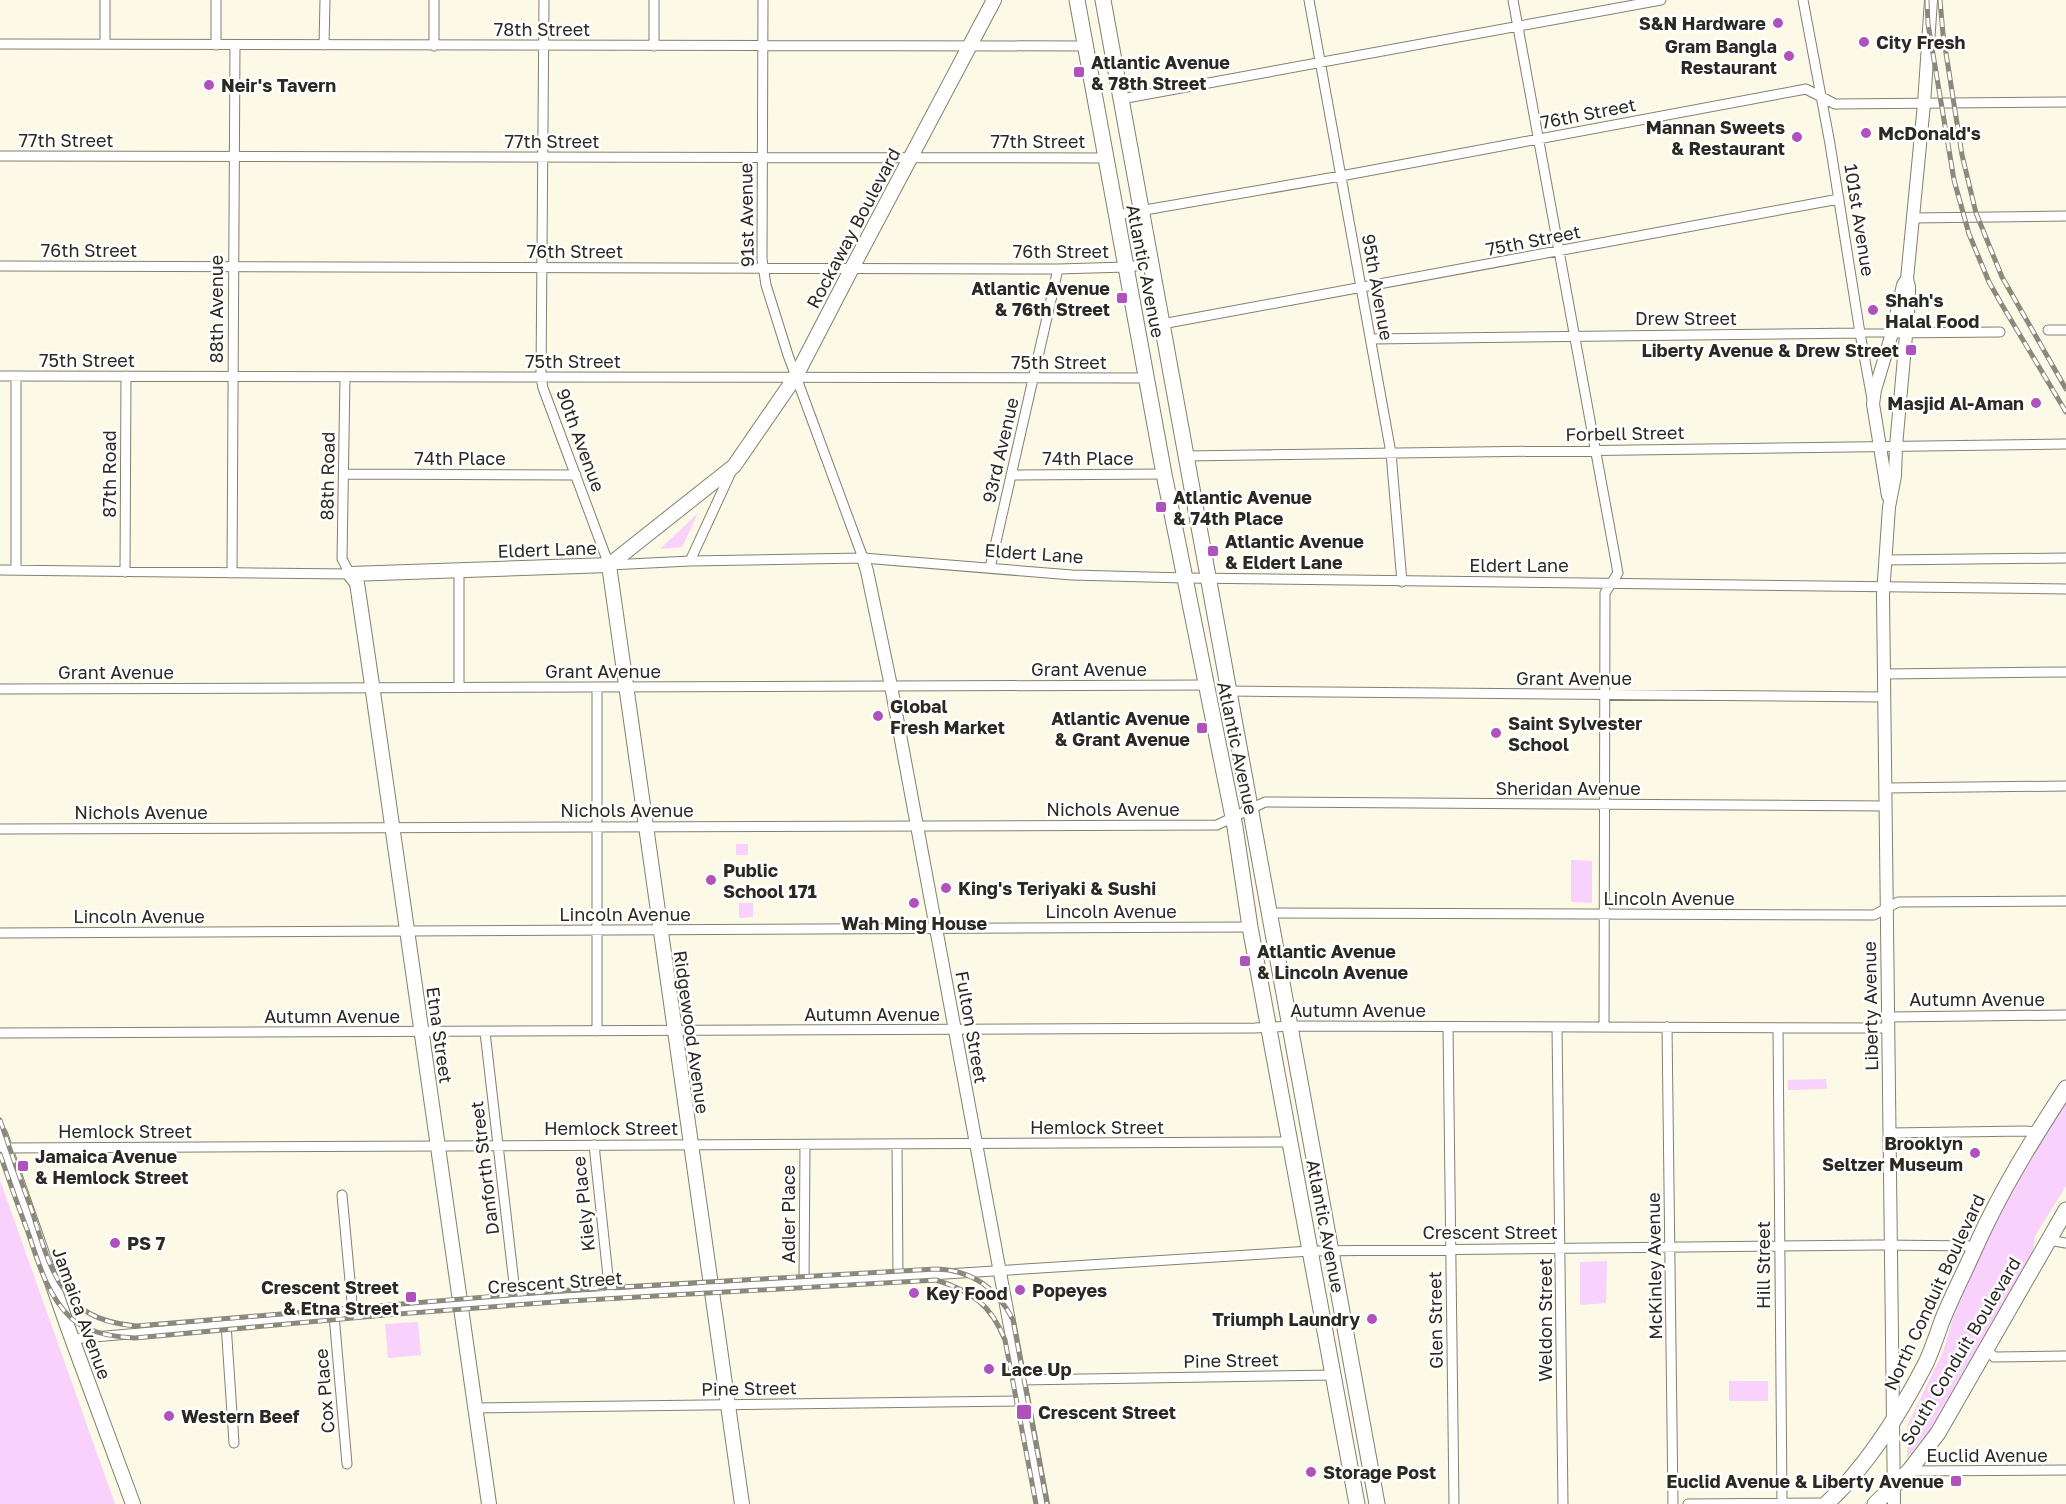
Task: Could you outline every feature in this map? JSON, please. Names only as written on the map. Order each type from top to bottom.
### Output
[{"type":"main road","name":"Rockaway Boulevard","points":[[609,565],[734,466],[796,376],[994,0]]},
{"type":"main road","name":"Atlantic Avenue","points":[[1077,0],[1164,474],[1233,817],[1250,927],[1357,1504]]},
{"type":"main road","name":"Atlantic Avenue","points":[[1103,0],[1227,691],[1251,808],[1377,1504]]},
{"type":"main road","name":"Eldert Lane","points":[[350,574],[609,565]]},
{"type":"main road","name":"Ridgewood Avenue","points":[[609,565],[742,1504]]},
{"type":"main road","name":"Etna Street","points":[[350,574],[357,583],[373,687],[489,1504]]},
{"type":"main road","name":"North Conduit Boulevard","points":[[1827,1504],[1850,1481],[1894,1418],[1927,1362],[1943,1319],[2010,1177],[2066,1088]]},
{"type":"main road","name":"Jamaica Avenue","points":[[2,1141],[133,1504]]},
{"type":"main road","name":"South Conduit Boulevard","points":[[1875,1504],[1909,1471],[1938,1433],[2066,1210]]},
{"type":"street","points":[[105,0],[105,45]]},
{"type":"street","points":[[216,0],[216,45]]},
{"type":"street","points":[[324,45],[325,0]]},
{"type":"street","points":[[434,0],[434,46]]},
{"type":"street","name":"90th Avenue","points":[[544,0],[541,377],[543,388],[609,565]]},
{"type":"street","points":[[654,0],[654,46]]},
{"type":"street","name":"91st Avenue","points":[[763,0],[762,268],[796,376],[863,558]]},
{"type":"street","name":"95th Avenue","points":[[1309,0],[1391,453],[1402,582]]},
{"type":"street","points":[[1513,0],[1618,573],[1605,593],[1604,1027]]},
{"type":"street","points":[[1121,99],[1661,0]]},
{"type":"street","name":"101st Avenue","points":[[1803,0],[1881,446]]},
{"type":"street","name":"Liberty Avenue","points":[[1873,404],[1906,279],[1924,104],[1930,0]]},
{"type":"street","name":"78th Street","points":[[0,44],[1084,46]]},
{"type":"street","name":"88th Avenue","points":[[232,573],[235,45]]},
{"type":"street","name":"76th Street","points":[[1116,215],[1341,176],[1806,89],[1835,104],[2066,102]]},
{"type":"street","name":"77th Street","points":[[0,156],[1105,158]]},
{"type":"street","name":"75th Street","points":[[1162,324],[1839,199]]},
{"type":"street","points":[[1913,218],[2066,216]]},
{"type":"street","name":"76th Street","points":[[0,266],[1058,268],[1127,267],[1150,264]]},
{"type":"street","name":"93rd Avenue","points":[[990,568],[1058,268]]},
{"type":"street","name":"Liberty Avenue","points":[[1894,1504],[1884,586],[1889,507],[1895,476],[1910,287],[1906,279]]},
{"type":"street","points":[[2048,330],[2066,330]]},
{"type":"street","name":"Drew Street","points":[[1371,339],[2000,332]]},
{"type":"street","name":"75th Street","points":[[0,376],[1146,378]]},
{"type":"street","points":[[16,376],[16,570]]},
{"type":"street","name":"87th Road","points":[[125,572],[126,376]]},
{"type":"street","name":"88th Road","points":[[345,377],[342,560],[350,574]]},
{"type":"street","name":"Forbell Street","points":[[1185,456],[2066,444]]},
{"type":"street","name":"Liberty Avenue","points":[[1881,446],[1889,507]]},
{"type":"street","name":"Rockaway Boulevard","points":[[690,561],[734,466]]},
{"type":"street","name":"74th Place","points":[[344,474],[576,475]]},
{"type":"street","name":"74th Place","points":[[1012,475],[1164,474]]},
{"type":"street","name":"Eldert Lane","points":[[609,565],[863,558],[1072,575],[1207,579],[2066,589]]},
{"type":"street","name":"Fulton Street","points":[[863,558],[891,686],[1043,1504]]},
{"type":"street","points":[[1885,560],[2066,558]]},
{"type":"street","name":"Eldert Lane","points":[[0,570],[350,574]]},
{"type":"street","points":[[459,570],[459,687]]},
{"type":"street","points":[[1884,674],[2066,672]]},
{"type":"street","name":"Grant Avenue","points":[[0,689],[1205,685]]},
{"type":"street","points":[[597,687],[597,1031]]},
{"type":"street","name":"Grant Avenue","points":[[1227,691],[1884,697]]},
{"type":"street","points":[[1886,788],[2066,786]]},
{"type":"street","name":"Sheridan Avenue","points":[[1251,808],[1265,802],[1886,806]]},
{"type":"street","name":"Nichols Avenue","points":[[0,829],[1217,825],[1251,808]]},
{"type":"street","name":"Lincoln Avenue","points":[[1269,913],[1874,915],[1898,902],[2066,901]]},
{"type":"street","name":"Lincoln Avenue","points":[[0,933],[1250,927]]},
{"type":"street","name":"Autumn Avenue","points":[[0,1033],[955,1030],[1291,1026],[1778,1028],[2066,1015]]},
{"type":"street","name":"Glen Street","points":[[1448,1027],[1454,1504]]},
{"type":"street","name":"Weldon Street","points":[[1557,1027],[1563,1504]]},
{"type":"street","name":"McKinley Avenue","points":[[1667,1027],[1673,1504]]},
{"type":"street","name":"Hill Street","points":[[1778,1028],[1782,1502]]},
{"type":"street","name":"Danforth Street","points":[[485,1032],[516,1300]]},
{"type":"street","points":[[1890,1133],[2037,1132]]},
{"type":"street","name":"Hemlock Street","points":[[2,1141],[438,1146],[1291,1142]]},
{"type":"street","points":[[897,1144],[898,1277]]},
{"type":"street","name":"Kiely Place","points":[[594,1145],[610,1295]]},
{"type":"street","name":"Adler Place","points":[[804,1282],[805,1145]]},
{"type":"street","points":[[342,1195],[353,1313]]},
{"type":"street","points":[[2049,1240],[2066,1243]]},
{"type":"street","name":"Crescent Street","points":[[72,1338],[516,1300],[1000,1272],[1311,1251],[1976,1246]]},
{"type":"street","name":"Cox Place","points":[[334,1315],[346,1464]]},
{"type":"street","points":[[226,1324],[234,1443]]},
{"type":"street","points":[[1986,1349],[1994,1356],[2066,1356]]},
{"type":"street","name":"Pine Street","points":[[1019,1380],[1334,1375]]},
{"type":"street","name":"Pine Street","points":[[476,1408],[1023,1401]]},
{"type":"street","name":"Euclid Avenue","points":[[1909,1471],[2066,1470]]},
{"type":"street","points":[[1689,1504],[1782,1502],[1827,1504]]},
{"type":"shaded area","points":[[698,513],[682,547],[660,549]]},
{"type":"shaded area","points":[[736,844],[748,844],[748,855],[736,855]]},
{"type":"shaded area","points":[[1571,860],[1592,861],[1592,903],[1571,902]]},
{"type":"shaded area","points":[[739,903],[753,903],[753,917],[739,918]]},
{"type":"shaded area","points":[[1826,1079],[1827,1089],[1788,1090],[1788,1080]]},
{"type":"shaded area","points":[[2066,1103],[2066,1186],[2035,1236],[2033,1251],[1930,1429],[1907,1458],[1907,1426],[1943,1352],[1953,1318],[1988,1236],[2030,1157]]},
{"type":"shaded area","points":[[0,1180],[115,1504],[0,1504]]},
{"type":"shaded area","points":[[1607,1261],[1606,1303],[1580,1305],[1580,1262]]},
{"type":"shaded area","points":[[418,1322],[421,1355],[388,1358],[385,1324]]},
{"type":"shaded area","points":[[1729,1381],[1768,1381],[1768,1401],[1729,1401]]},
{"type":"railway","points":[[1927,0],[1928,24],[1954,180],[1969,234],[1989,282],[2066,412]]},
{"type":"railway","points":[[1940,0],[1943,34],[1962,155],[1976,213],[2002,277],[2066,389]]},
{"type":"railway","points":[[0,1120],[49,1261],[62,1286],[70,1297],[86,1311],[106,1321],[121,1324],[136,1326],[569,1290],[936,1269],[949,1270],[972,1277],[991,1290],[1013,1320],[1047,1504]]},
{"type":"railway","points":[[0,1154],[49,1289],[63,1309],[77,1323],[93,1331],[118,1337],[135,1338],[568,1301],[936,1280],[949,1284],[979,1301],[993,1317],[1005,1340],[1036,1504]]},
{"type":"place","name":"S&N Hardware","points":[[1778,23]]},
{"type":"place","name":"City Fresh","points":[[1864,42]]},
{"type":"place","name":"Gram Bangla Restaurant","points":[[1789,56]]},
{"type":"place","name":"Atlantic Avenue & 78th Street","points":[[1079,72]]},
{"type":"place","name":"Neir's Tavern","points":[[209,85]]},
{"type":"place","name":"McDonald's","points":[[1866,133]]},
{"type":"place","name":"Mannan Sweets & Restaurant","points":[[1797,137]]},
{"type":"place","name":"Atlantic Avenue & 76th Street","points":[[1122,298]]},
{"type":"place","name":"Shah's Halal Food","points":[[1873,310]]},
{"type":"place","name":"Liberty Avenue & Drew Street","points":[[1911,350]]},
{"type":"place","name":"Masjid Al-Aman","points":[[2036,403]]},
{"type":"place","name":"Atlantic Avenue & 74th Place","points":[[1161,507]]},
{"type":"place","name":"Atlantic Avenue & Eldert Lane","points":[[1213,551]]},
{"type":"place","name":"Global Fresh Market","points":[[878,716]]},
{"type":"place","name":"Atlantic Avenue & Grant Avenue","points":[[1202,728]]},
{"type":"place","name":"Saint Sylvester School","points":[[1496,733]]},
{"type":"place","name":"Public School 171","points":[[711,880]]},
{"type":"place","name":"King's Teriyaki & Sushi","points":[[946,888]]},
{"type":"place","name":"Wah Ming House","points":[[914,903]]},
{"type":"place","name":"Atlantic Avenue & Lincoln Avenue","points":[[1245,961]]},
{"type":"place","name":"Brooklyn Seltzer Museum","points":[[1975,1153]]},
{"type":"place","name":"Jamaica Avenue & Hemlock Street","points":[[23,1166]]},
{"type":"place","name":"PS 7","points":[[115,1243]]},
{"type":"place","name":"Popeyes","points":[[1020,1290]]},
{"type":"place","name":"Key Food","points":[[914,1293]]},
{"type":"place","name":"Crescent Street & Etna Street","points":[[411,1297]]},
{"type":"place","name":"Triumph Laundry","points":[[1372,1319]]},
{"type":"place","name":"Lace Up","points":[[989,1369]]},
{"type":"place","name":"Crescent Street","points":[[1024,1412]]},
{"type":"place","name":"Western Beef","points":[[169,1416]]},
{"type":"place","name":"Storage Post","points":[[1311,1472]]},
{"type":"place","name":"Euclid Avenue & Liberty Avenue","points":[[1956,1481]]}]
